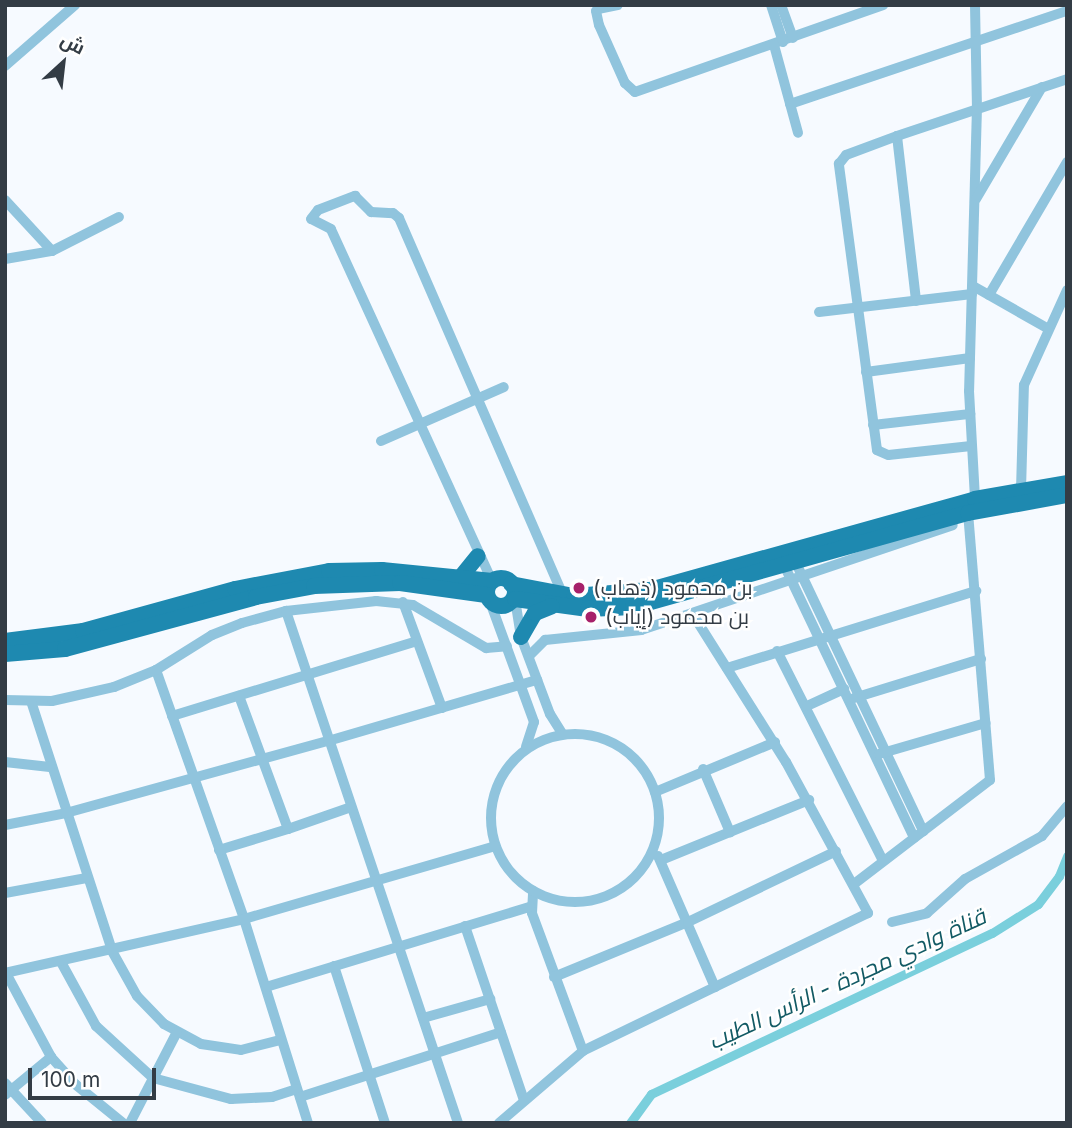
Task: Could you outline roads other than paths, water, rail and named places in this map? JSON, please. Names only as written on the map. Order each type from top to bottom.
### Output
[{"type":"highway","points":[[5,641],[83,631],[235,589],[329,571],[382,570],[460,578],[508,603],[513,592],[558,601],[633,607],[793,571],[970,511],[1021,490],[1065,489]]},
{"type":"highway","points":[[514,641],[535,613],[558,601],[627,594],[667,586],[1065,489]]},
{"type":"highway","points":[[460,578],[478,556]]},
{"type":"highway","points":[[5,654],[65,649],[256,597],[314,586],[400,583],[489,592]]},
{"type":"street","points":[[5,66],[75,5]]},
{"type":"street","points":[[618,5],[600,7],[604,37],[633,92],[883,5]]},
{"type":"street","points":[[771,5],[783,41]]},
{"type":"street","points":[[781,5],[790,104],[798,133]]},
{"type":"street","points":[[854,884],[990,780],[970,511],[970,358],[977,107],[975,5]]},
{"type":"street","points":[[790,104],[977,43],[1067,10]]},
{"type":"street","points":[[971,446],[883,455],[876,447],[839,163],[846,155],[897,136],[1067,79]]},
{"type":"street","points":[[974,202],[1042,87]]},
{"type":"street","points":[[897,136],[916,300]]},
{"type":"street","points":[[989,295],[1067,162]]},
{"type":"street","points":[[558,601],[479,398],[397,214],[371,212],[355,196],[318,210],[311,219],[331,229],[478,556],[489,592],[514,641],[529,656],[551,718],[562,733]]},
{"type":"street","points":[[5,200],[52,251]]},
{"type":"street","points":[[5,259],[52,251],[119,217]]},
{"type":"street","points":[[819,312],[972,290],[989,295],[1047,328]]},
{"type":"street","points":[[1021,490],[1023,394],[1047,328],[1067,290]]},
{"type":"street","points":[[866,372],[970,358]]},
{"type":"street","points":[[381,441],[504,387]]},
{"type":"street","points":[[873,425],[970,414]]},
{"type":"street","points":[[529,656],[545,640],[656,627],[793,571],[854,698],[914,838]]},
{"type":"street","points":[[727,668],[976,591]]},
{"type":"street","points":[[513,592],[514,641],[521,685],[534,722],[526,747],[500,777],[494,796],[495,846],[504,866],[533,891],[575,903],[605,897],[638,874],[653,851],[659,825],[655,792],[639,764],[622,748],[602,739],[562,733],[526,747]]},
{"type":"street","points":[[5,699],[31,701],[92,693],[156,670],[212,635],[286,611],[403,602],[470,642],[490,649],[514,641]]},
{"type":"street","points":[[403,602],[414,642],[442,708]]},
{"type":"street","points":[[286,611],[458,1123]]},
{"type":"street","points":[[499,1123],[583,1051],[866,916],[869,910],[775,742],[692,612]]},
{"type":"street","points":[[825,637],[844,689],[854,698]]},
{"type":"street","points":[[172,716],[414,642]]},
{"type":"street","points":[[777,651],[883,861]]},
{"type":"street","points":[[854,698],[981,659]]},
{"type":"street","points":[[156,670],[192,779],[244,919],[266,987],[279,1040],[307,1123]]},
{"type":"street","points":[[5,825],[66,813],[192,779],[537,680]]},
{"type":"street","points":[[807,706],[844,689]]},
{"type":"street","points":[[239,696],[288,829]]},
{"type":"street","points":[[31,701],[50,767],[112,951],[137,996],[177,1032],[230,1050],[279,1040]]},
{"type":"street","points":[[879,754],[986,723]]},
{"type":"street","points":[[655,792],[703,769],[775,742]]},
{"type":"street","points":[[879,754],[923,831]]},
{"type":"street","points":[[5,762],[50,767]]},
{"type":"street","points":[[703,769],[730,832]]},
{"type":"street","points":[[661,860],[808,800]]},
{"type":"street","points":[[892,922],[927,913],[965,879],[1038,838],[1066,806]]},
{"type":"street","points":[[219,850],[351,807]]},
{"type":"street","points":[[123,1123],[75,1084],[51,1057],[6,973],[244,919],[495,846]]},
{"type":"street","points":[[653,851],[661,860],[715,987]]},
{"type":"street","points":[[554,977],[688,922],[836,852]]},
{"type":"street","points":[[5,893],[87,878]]},
{"type":"street","points":[[533,891],[530,907],[583,1051]]},
{"type":"street","points":[[266,987],[399,950],[465,926],[530,907]]},
{"type":"street","points":[[465,926],[524,1100]]},
{"type":"street","points":[[61,962],[96,1026],[153,1078],[231,1099],[298,1093],[501,1032]]},
{"type":"street","points":[[334,966],[385,1123]]},
{"type":"street","points":[[423,1018],[490,999]]},
{"type":"street","points":[[130,1123],[177,1032]]},
{"type":"street","points":[[42,1123],[7,1090],[51,1057]]},
{"type":"waterway","name":"قناة وادي مجردة - الرأس الطيب","points":[[630,1123],[651,1094],[992,933],[1038,904],[1059,876],[1067,856]]},
{"type":"place","name":"بن محمود (ذهاب)","points":[[579,588]]},
{"type":"place","name":"بن محمود (إياب)","points":[[591,617]]}]
